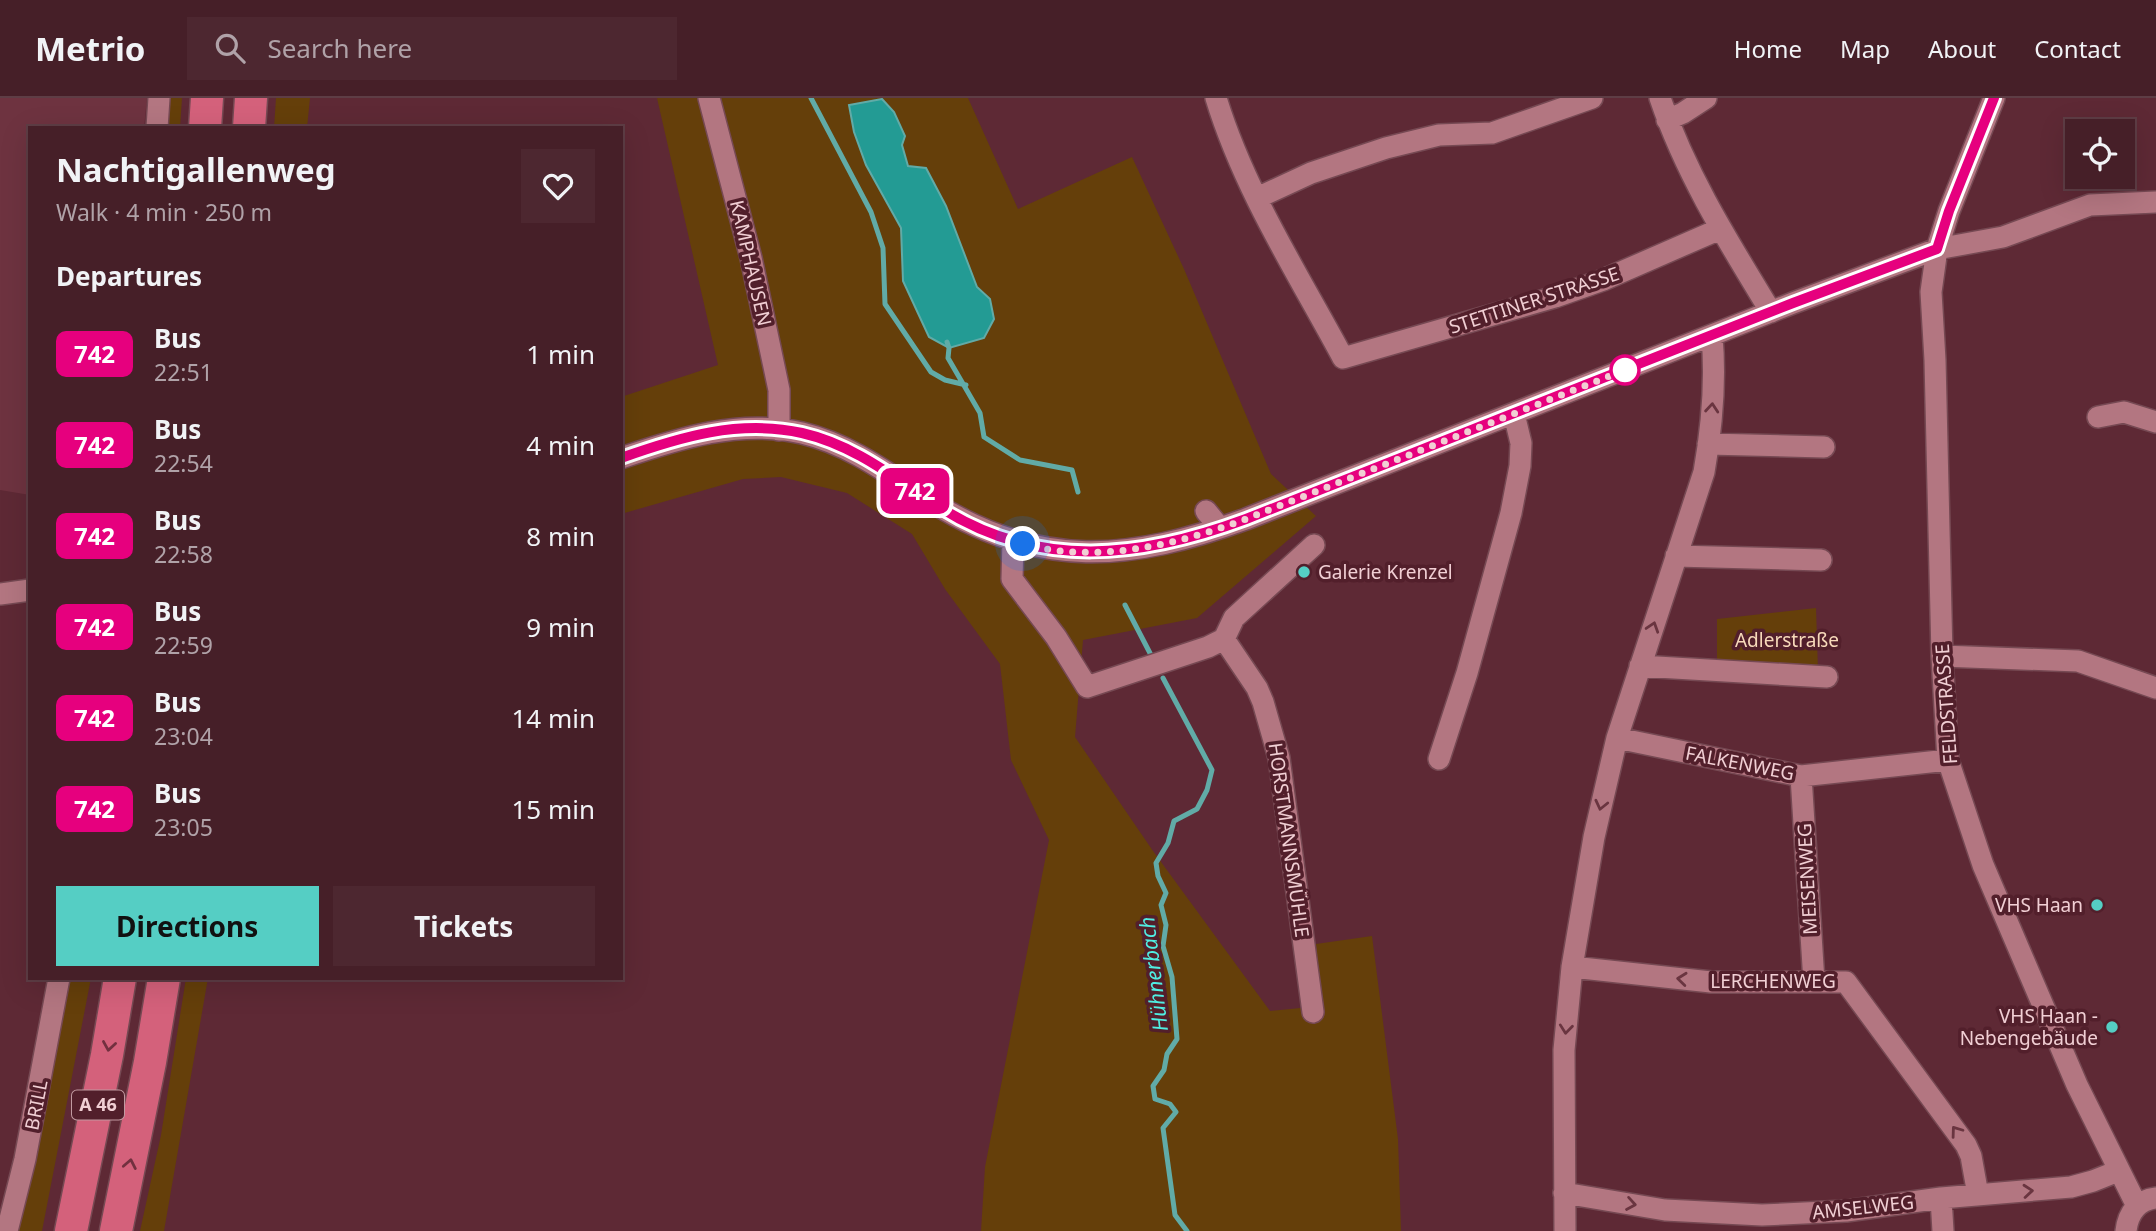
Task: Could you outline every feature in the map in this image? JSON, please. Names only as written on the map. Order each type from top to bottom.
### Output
[{"type":"highway","points":[[205,126],[207,98]]},
{"type":"highway","points":[[249,126],[251,98]]},
{"type":"highway","name":"A 46","points":[[72,1231],[120,980]]},
{"type":"highway","name":"A 46","points":[[116,1231],[164,980]]},
{"type":"street","points":[[157,126],[159,98]]},
{"type":"street","name":"KAMPHAUSEN","points":[[709,98],[751,258],[779,390],[779,430]]},
{"type":"street","points":[[1216,98],[1237,156],[1257,198],[1311,173],[1386,148],[1439,135],[1492,133],[1592,98]]},
{"type":"street","points":[[1660,98],[1694,181],[1771,312]]},
{"type":"street","points":[[1667,120],[1706,98]]},
{"type":"street","name":"FELDSTRASSE","points":[[1994,98],[1949,211],[1937,249],[1931,292],[1942,656],[1948,760],[1983,865],[2077,1085],[2118,1171],[2146,1202]]},
{"type":"street","name":"STETTINER STRASSE","points":[[1257,198],[1343,358],[1555,297],[1603,280],[1720,229]]},
{"type":"street","points":[[623,457],[709,432],[735,428],[779,430],[815,437],[848,450],[961,519],[1013,541],[1068,551],[1117,551],[1169,543],[1220,528],[1937,249],[2003,237],[2090,205],[2156,202]]},
{"type":"street","points":[[1565,1231],[1564,1050],[1572,967],[1594,837],[1617,738],[1703,472],[1709,444],[1714,378],[1712,336]]},
{"type":"street","points":[[2098,417],[2124,412],[2156,422]]},
{"type":"street","points":[[1439,758],[1467,673],[1511,513],[1520,467],[1521,443],[1514,414]]},
{"type":"street","points":[[1709,444],[1824,447]]},
{"type":"street","points":[[1206,511],[1220,528]]},
{"type":"street","points":[[1013,541],[1012,579],[1056,637],[1087,687],[1208,647],[1224,639],[1234,618],[1314,545]]},
{"type":"street","points":[[1676,556],[1821,560]]},
{"type":"street","points":[[0,594],[28,590]]},
{"type":"street","name":"HORSTMANNSMÜHLE","points":[[1224,639],[1257,688],[1273,730],[1313,1012]]},
{"type":"street","points":[[1942,656],[2078,660],[2156,688]]},
{"type":"street","points":[[1640,666],[1826,677]]},
{"type":"street","name":"FALKENWEG","points":[[1617,738],[1801,776],[1948,760]]},
{"type":"street","name":"MEISENWEG","points":[[1801,776],[1814,982]]},
{"type":"street","name":"LERCHENWEG","points":[[1572,967],[1711,982],[1846,982],[1966,1145],[1971,1156],[1978,1195]]},
{"type":"street","name":"BRILL","points":[[7,1231],[26,1159],[60,980]]},
{"type":"street","name":"AMSELWEG","points":[[1564,1193],[1665,1210],[1762,1215],[1846,1211],[2071,1187],[2118,1171]]},
{"type":"street","points":[[1941,1199],[1943,1231]]},
{"type":"street","points":[[2126,1231],[2127,1223],[2146,1202]]},
{"type":"shaded area","points":[[0,98],[147,98],[144,126],[28,126],[28,495],[0,490]]},
{"type":"green space","points":[[147,98],[182,98],[180,126],[149,126]]},
{"type":"green space","points":[[276,98],[310,98],[307,126],[274,126]]},
{"type":"green space","points":[[657,98],[968,98],[1018,209],[1132,157],[1184,269],[1271,474],[1316,516],[1197,618],[1083,640],[1075,737],[1153,851],[1270,1011],[1321,1006],[1316,944],[1372,936],[1398,1139],[1401,1231],[981,1231],[985,1167],[1049,840],[1011,760],[1000,664],[945,589],[912,534],[847,493],[781,477],[743,479],[623,513],[623,396],[718,365]]},
{"type":"green space","name":"Adlerstraße","points":[[1816,608],[1818,671],[1717,665],[1717,619]]},
{"type":"green space","points":[[64,980],[91,980],[42,1231],[15,1231]]},
{"type":"green space","points":[[186,980],[208,980],[164,1231],[140,1231],[161,1135]]},
{"type":"water","points":[[882,99],[894,112],[905,136],[902,145],[908,166],[926,168],[946,206],[977,287],[990,299],[994,319],[984,338],[949,348],[929,337],[903,281],[901,228],[866,165],[854,132],[849,105]]},
{"type":"waterway","name":"Hühnerbach","points":[[811,98],[871,212],[883,248],[885,304],[931,372],[945,380],[966,385]]},
{"type":"waterway","name":"Hühnerbach","points":[[947,342],[948,358],[980,413],[984,437],[1020,460],[1072,470],[1078,492]]},
{"type":"waterway","name":"Hühnerbach","points":[[1125,605],[1152,657]]},
{"type":"waterway","name":"Hühnerbach","points":[[1163,678],[1212,770],[1207,790],[1197,809],[1174,821],[1168,843],[1156,863],[1158,876],[1166,893],[1161,905],[1166,925],[1163,946],[1172,977],[1177,1039],[1167,1054],[1164,1070],[1153,1086],[1155,1099],[1170,1104],[1176,1112],[1163,1128],[1175,1215],[1187,1231]]},
{"type":"bus line","name":"742","points":[[623,457],[722,429],[761,428],[801,433],[866,458],[961,519],[990,534],[1013,541],[1053,550],[1083,552],[1137,549],[1169,543],[1246,519],[1793,303],[1937,249],[1949,211],[1994,98]]},
{"type":"place","name":"Galerie Krenzel","points":[[1304,572]]},
{"type":"place","name":"VHS Haan","points":[[2097,905]]},
{"type":"place","name":"VHS Haan - Nebengebäude","points":[[2112,1027]]},
{"type":"route","points":[[1023,544],[1053,550],[1097,552],[1169,543],[1246,519],[1625,370]]}]
